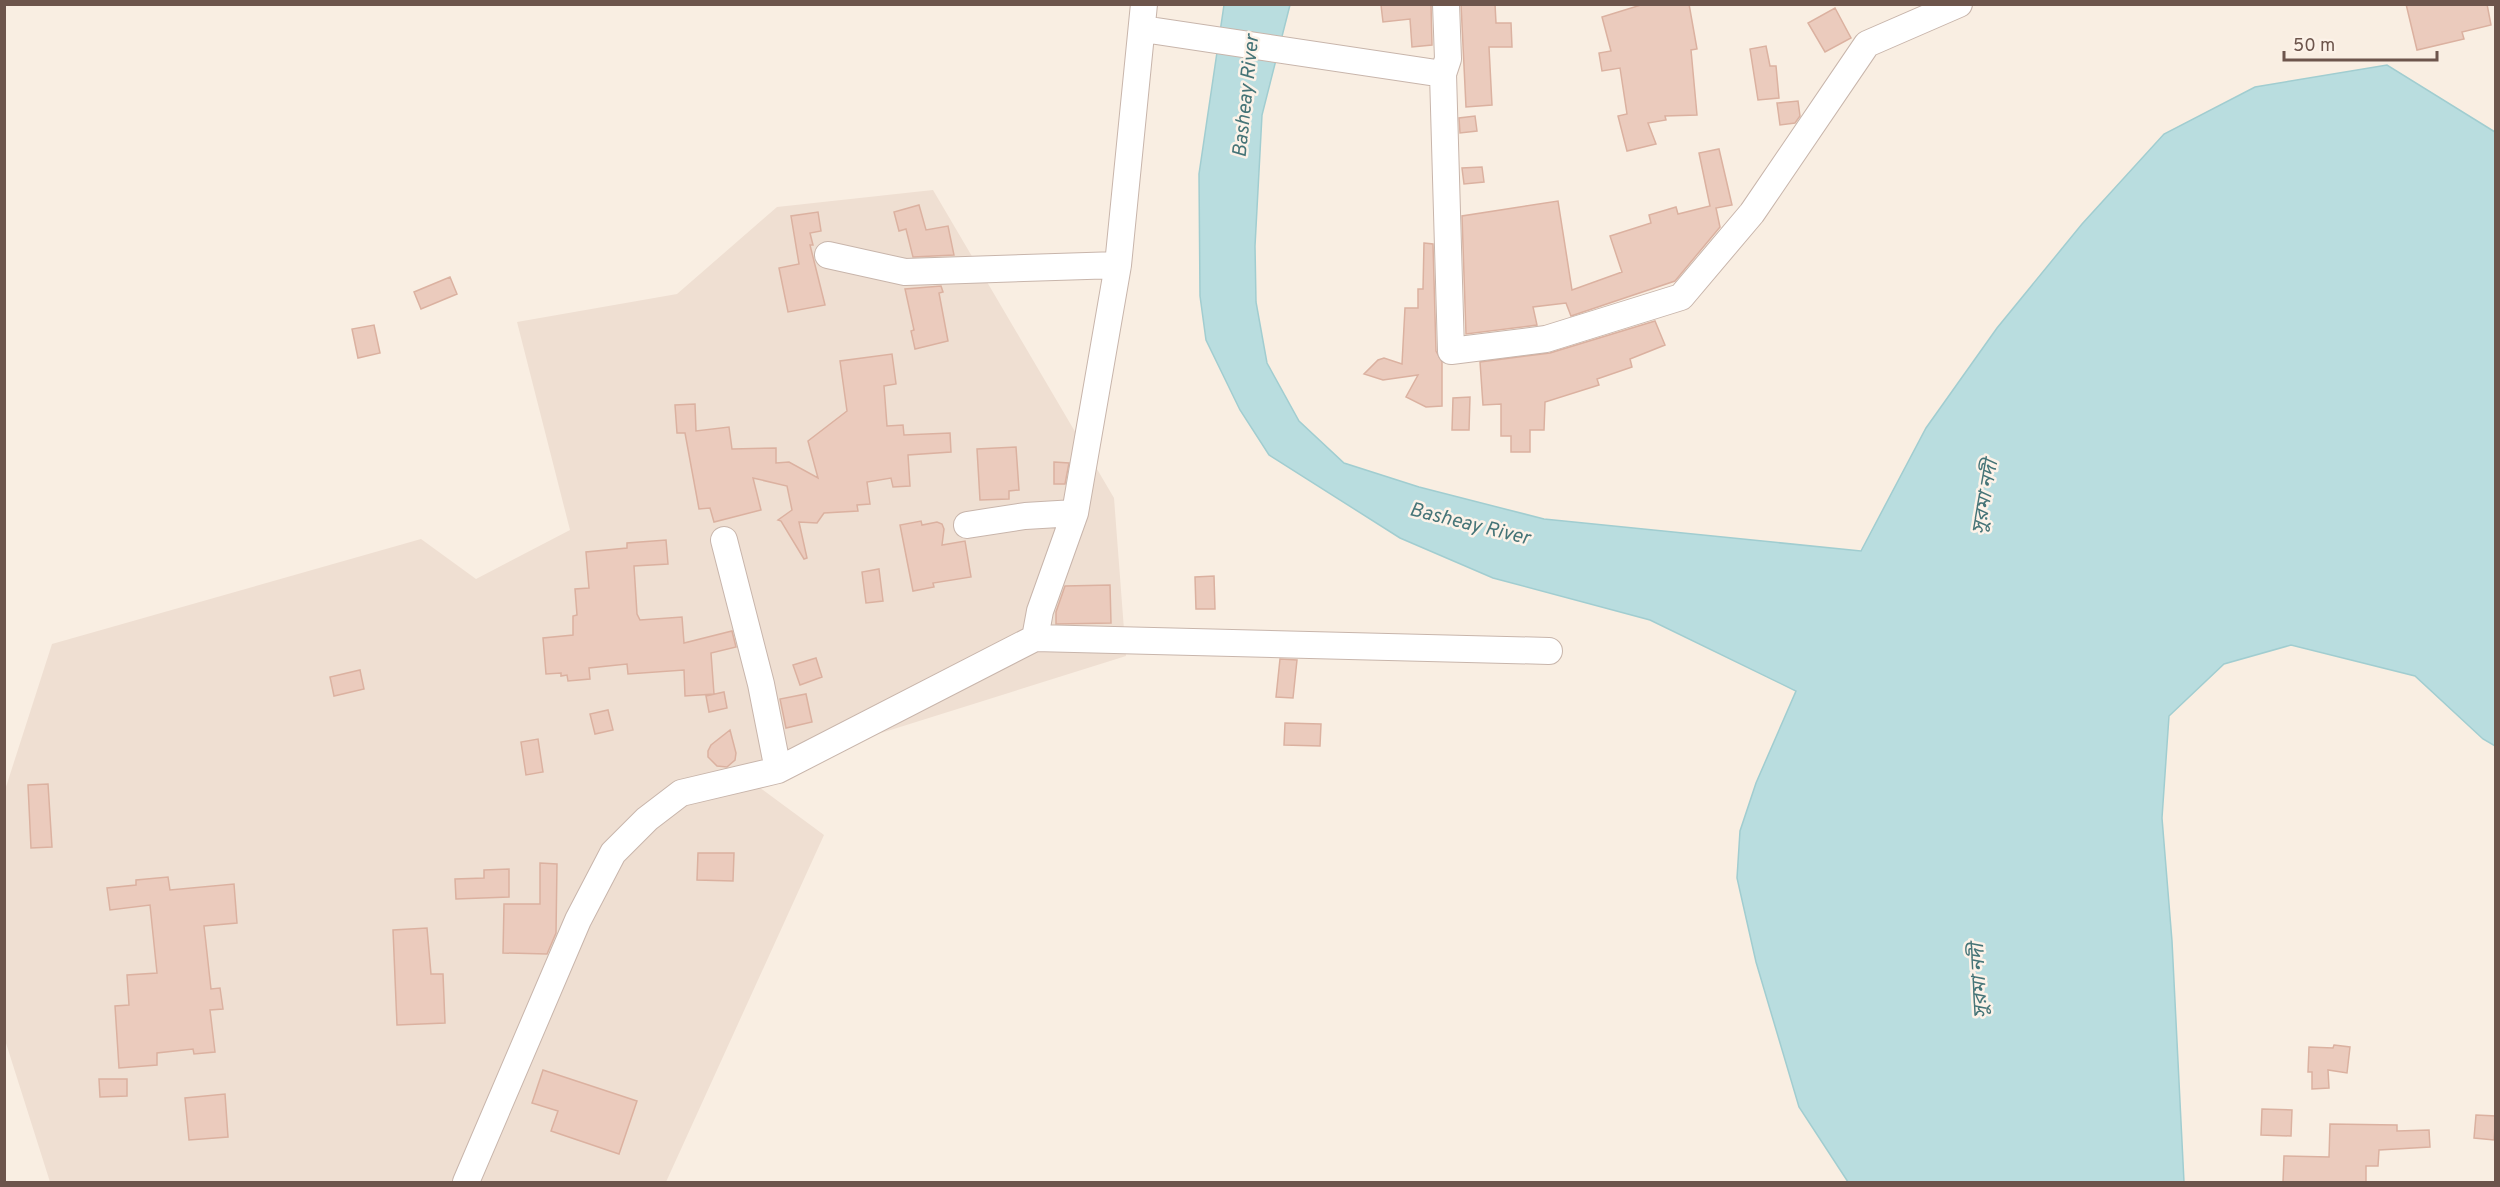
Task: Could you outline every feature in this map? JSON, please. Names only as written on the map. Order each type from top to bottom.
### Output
[{"type":"street","points":[[1446,4],[1448,59],[1443,74],[1451,351],[1546,339],[1681,297],[1752,213],[1867,44],[1959,4]]},
{"type":"street","points":[[1035,638],[1040,611],[1075,513],[1118,265],[1143,17],[1201,38],[1443,74]]},
{"type":"street","points":[[828,255],[905,272],[1118,265]]},
{"type":"street","points":[[967,525],[1024,516],[1075,513]]},
{"type":"street","points":[[724,540],[761,684],[778,770]]},
{"type":"street","points":[[466,1182],[578,920],[613,853],[647,819],[681,793],[778,770],[1035,638],[1550,651]]},
{"type":"shaded area","points":[[933,190],[1114,498],[1126,656],[744,776],[824,835],[666,1182],[50,1182],[5,1040],[5,790],[52,644],[421,539],[476,579],[570,530],[517,322],[677,294],[777,207]]},
{"type":"water","points":[[1224,5],[1290,5],[1262,115],[1255,246],[1256,302],[1267,363],[1299,421],[1344,463],[1419,487],[1544,519],[1861,551],[1926,428],[1997,328],[2082,224],[2164,134],[2255,87],[2387,65],[2495,132],[2495,746],[2483,739],[2415,676],[2291,645],[2224,664],[2169,716],[2162,818],[2172,941],[2184,1182],[1848,1182],[1799,1107],[1756,962],[1737,878],[1740,831],[1756,783],[1796,691],[1650,620],[1493,578],[1400,538],[1269,455],[1240,410],[1206,340],[1200,296],[1199,174]]},
{"type":"building","points":[[1431,4],[1432,45],[1412,47],[1410,19],[1383,22],[1381,5]]},
{"type":"building","points":[[1461,4],[1495,4],[1496,23],[1511,23],[1512,47],[1489,47],[1492,105],[1466,107]]},
{"type":"building","points":[[1644,4],[1689,4],[1697,49],[1691,50],[1697,115],[1665,116],[1666,120],[1648,123],[1656,144],[1627,151],[1618,116],[1627,114],[1620,68],[1602,71],[1599,53],[1611,51],[1602,17]]},
{"type":"building","points":[[2406,4],[2487,4],[2491,25],[2462,32],[2464,39],[2417,50]]},
{"type":"building","points":[[1835,8],[1851,38],[1825,52],[1808,23]]},
{"type":"building","points":[[1766,46],[1770,66],[1776,66],[1779,98],[1758,100],[1750,49]]},
{"type":"building","points":[[1798,101],[1800,116],[1795,123],[1780,125],[1777,103]]},
{"type":"building","points":[[1475,116],[1477,131],[1460,133],[1459,118]]},
{"type":"building","points":[[1719,149],[1732,205],[1716,208],[1720,227],[1675,281],[1571,316],[1566,303],[1533,307],[1537,325],[1466,334],[1462,216],[1558,201],[1572,290],[1622,272],[1610,236],[1651,223],[1649,215],[1676,207],[1678,214],[1710,206],[1699,153]]},
{"type":"building","points":[[1482,167],[1484,182],[1464,184],[1462,168]]},
{"type":"building","points":[[919,205],[926,230],[948,226],[954,255],[913,257],[906,229],[899,231],[894,212]]},
{"type":"building","points":[[818,212],[821,231],[810,233],[813,245],[810,245],[825,305],[788,312],[779,268],[799,264],[791,216]]},
{"type":"building","points":[[1424,243],[1433,244],[1436,351],[1442,362],[1442,406],[1426,407],[1406,397],[1418,375],[1383,380],[1364,374],[1378,360],[1384,358],[1402,364],[1405,308],[1418,308],[1418,289],[1423,289]]},
{"type":"building","points":[[450,277],[457,294],[421,309],[414,292]]},
{"type":"building","points":[[941,286],[943,292],[939,293],[948,341],[915,349],[911,331],[914,330],[905,289]]},
{"type":"building","points":[[1655,321],[1665,345],[1630,359],[1632,367],[1597,379],[1599,385],[1545,402],[1544,430],[1530,430],[1530,452],[1511,452],[1511,436],[1501,436],[1501,404],[1483,405],[1480,362],[1550,353]]},
{"type":"building","points":[[374,325],[380,353],[358,358],[352,329]]},
{"type":"building","points":[[892,354],[896,384],[884,386],[887,426],[903,425],[904,435],[950,433],[951,452],[908,455],[910,486],[893,487],[891,478],[867,482],[870,504],[857,505],[858,511],[824,513],[817,523],[799,522],[807,558],[804,559],[781,521],[778,520],[792,510],[787,486],[753,478],[761,510],[714,522],[710,508],[699,509],[685,433],[677,433],[675,405],[695,404],[696,431],[729,427],[732,449],[776,448],[776,463],[789,462],[818,478],[808,441],[847,411],[840,361]]},
{"type":"building","points":[[1470,397],[1469,430],[1452,430],[1453,398]]},
{"type":"building","points":[[1016,447],[1019,490],[1009,491],[1009,499],[980,500],[977,449]]},
{"type":"building","points":[[1054,462],[1069,463],[1065,484],[1054,484]]},
{"type":"building","points":[[921,521],[922,525],[937,522],[942,524],[944,529],[942,545],[965,541],[971,577],[933,583],[934,587],[913,591],[900,525]]},
{"type":"building","points":[[666,540],[668,564],[634,566],[637,614],[640,620],[682,617],[684,643],[732,631],[736,647],[711,653],[714,694],[685,696],[684,670],[628,674],[627,664],[589,668],[590,679],[568,681],[567,675],[561,676],[561,673],[546,674],[543,638],[573,635],[573,616],[577,615],[575,589],[589,588],[586,552],[627,548],[627,543]]},
{"type":"building","points":[[879,569],[883,601],[866,603],[862,572]]},
{"type":"building","points":[[1214,576],[1215,609],[1196,609],[1195,577]]},
{"type":"building","points":[[1110,585],[1111,623],[1056,624],[1056,612],[1065,586]]},
{"type":"building","points":[[816,658],[822,677],[800,685],[793,665]]},
{"type":"building","points":[[1280,659],[1297,660],[1293,698],[1276,697]]},
{"type":"building","points":[[360,670],[364,689],[334,696],[330,677]]},
{"type":"building","points":[[724,692],[727,708],[709,712],[706,696]]},
{"type":"building","points":[[806,694],[812,722],[786,728],[780,699]]},
{"type":"building","points":[[608,710],[613,730],[595,734],[590,714]]},
{"type":"building","points":[[1285,723],[1321,724],[1320,746],[1284,745]]},
{"type":"building","points":[[730,730],[736,753],[735,760],[727,767],[717,766],[708,757],[708,751],[711,745]]},
{"type":"building","points":[[538,739],[543,772],[526,775],[521,742]]},
{"type":"building","points":[[48,784],[52,847],[31,848],[28,785]]},
{"type":"building","points":[[698,853],[734,853],[733,881],[697,880]]},
{"type":"building","points":[[540,863],[557,864],[556,933],[547,954],[503,953],[504,904],[540,904]]},
{"type":"building","points":[[509,869],[509,897],[456,899],[455,879],[484,878],[484,870]]},
{"type":"building","points":[[168,877],[170,890],[234,884],[237,923],[204,926],[211,989],[220,988],[223,1009],[210,1010],[215,1052],[194,1054],[193,1049],[157,1053],[157,1065],[119,1068],[115,1006],[129,1005],[127,975],[157,973],[150,905],[110,910],[107,888],[136,885],[136,880]]},
{"type":"building","points":[[427,928],[431,974],[443,974],[445,1023],[397,1025],[393,930]]},
{"type":"building","points":[[2334,1045],[2350,1047],[2347,1073],[2328,1070],[2329,1088],[2312,1089],[2312,1072],[2308,1072],[2309,1047],[2333,1048]]},
{"type":"building","points":[[543,1070],[637,1101],[619,1154],[551,1131],[558,1111],[532,1103]]},
{"type":"building","points":[[99,1079],[127,1079],[127,1096],[100,1097]]},
{"type":"building","points":[[225,1094],[228,1137],[189,1140],[185,1098]]},
{"type":"building","points":[[2262,1109],[2292,1110],[2291,1136],[2261,1135]]},
{"type":"building","points":[[2476,1115],[2496,1116],[2494,1140],[2474,1138]]},
{"type":"building","points":[[2330,1124],[2397,1125],[2397,1131],[2429,1130],[2430,1147],[2379,1150],[2378,1166],[2366,1166],[2366,1182],[2283,1182],[2284,1156],[2329,1157]]},
{"type":"water label","name":"Basheay River","points":[[1245,96]]},
{"type":"water label","name":"সুরমা নদী","points":[[1984,497]]},
{"type":"water label","name":"Basheay River","points":[[1470,523]]},
{"type":"water label","name":"সুরমা নদী","points":[[1978,981]]}]
